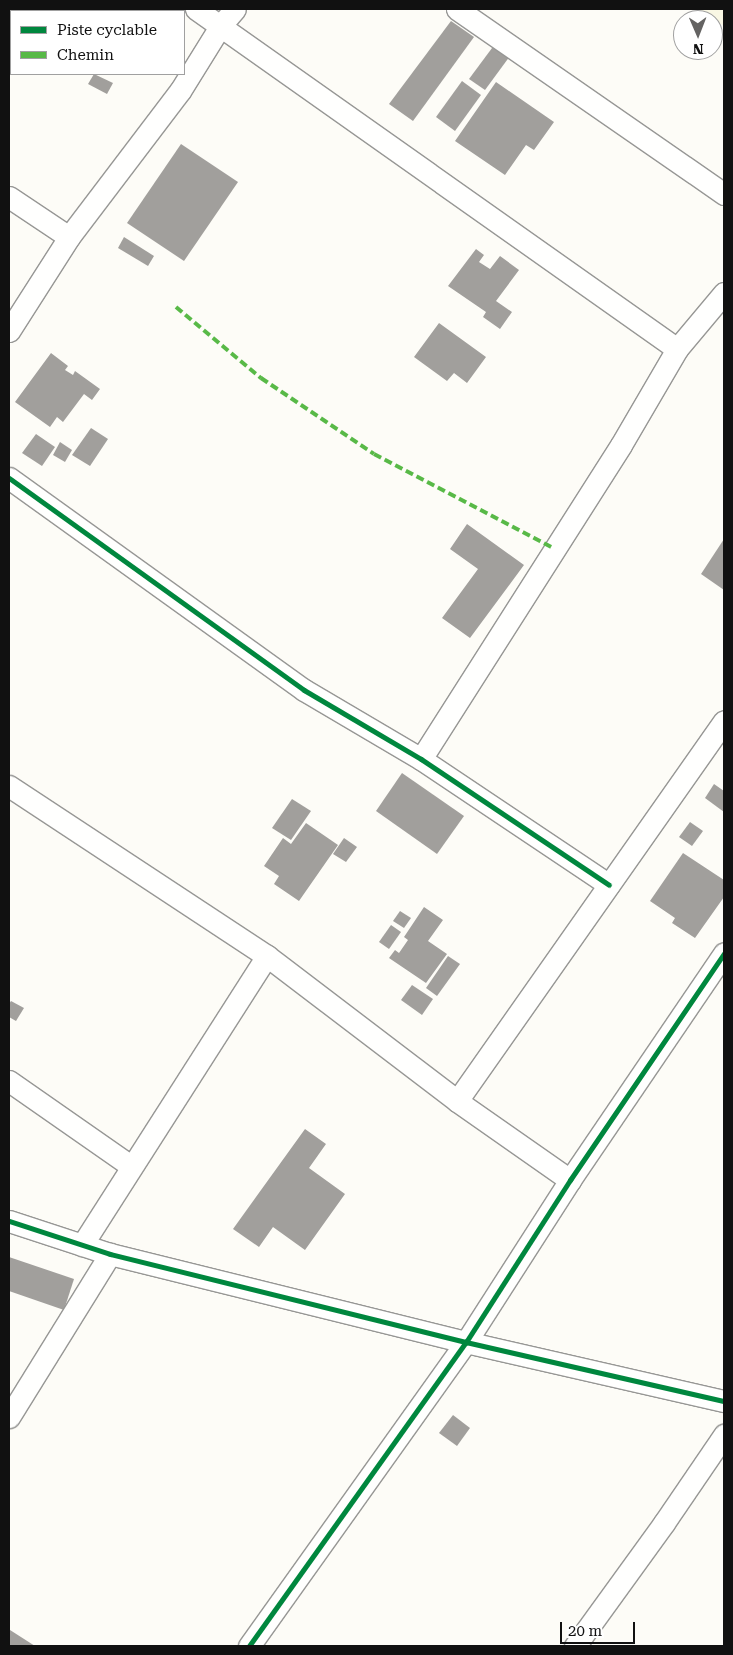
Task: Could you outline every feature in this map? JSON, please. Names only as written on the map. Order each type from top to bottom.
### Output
[{"type":"street","points":[[196,9],[677,349]]},
{"type":"street","points":[[9,331],[68,237],[180,90],[221,26],[235,9]]},
{"type":"street","points":[[457,9],[724,194]]},
{"type":"street","points":[[9,197],[68,237]]},
{"type":"street","points":[[421,759],[621,445],[677,349],[724,293]]},
{"type":"street","points":[[9,478],[304,690],[421,759],[609,885]]},
{"type":"street","points":[[457,1101],[724,721]]},
{"type":"street","points":[[9,786],[267,956],[457,1101],[570,1180]]},
{"type":"street","points":[[249,1646],[466,1342],[570,1180],[724,953]]},
{"type":"street","points":[[82,1245],[267,956]]},
{"type":"street","points":[[9,1081],[131,1166]]},
{"type":"street","points":[[9,1221],[110,1254],[466,1342],[724,1401]]},
{"type":"street","points":[[9,1417],[110,1254]]},
{"type":"street","points":[[575,1646],[664,1524],[724,1435]]},
{"type":"shaded area","points":[[698,9],[724,9],[724,26],[723,10]]},
{"type":"building","points":[[451,21],[474,37],[413,121],[389,104]]},
{"type":"building","points":[[495,44],[510,56],[485,90],[469,79]]},
{"type":"building","points":[[93,75],[113,83],[107,94],[88,84]]},
{"type":"building","points":[[462,81],[481,95],[455,131],[436,117]]},
{"type":"building","points":[[496,82],[554,122],[534,150],[526,145],[505,175],[455,141]]},
{"type":"building","points":[[181,144],[238,182],[184,261],[127,223]]},
{"type":"building","points":[[124,237],[154,256],[148,266],[118,248]]},
{"type":"building","points":[[476,249],[484,255],[479,262],[490,269],[500,256],[519,270],[496,301],[512,312],[500,329],[483,317],[486,312],[448,286]]},
{"type":"building","points":[[439,323],[486,357],[467,383],[454,373],[447,381],[414,357]]},
{"type":"building","points":[[51,353],[68,366],[65,370],[73,375],[75,371],[100,389],[92,400],[84,394],[63,422],[57,417],[50,427],[15,402]]},
{"type":"building","points":[[91,428],[108,439],[90,466],[72,455]]},
{"type":"building","points":[[36,434],[55,447],[42,466],[22,453]]},
{"type":"building","points":[[60,442],[72,450],[65,462],[53,455]]},
{"type":"building","points":[[467,524],[524,565],[470,638],[442,618],[478,569],[450,549]]},
{"type":"building","points":[[724,539],[724,590],[701,574]]},
{"type":"building","points":[[402,773],[464,816],[437,854],[376,811]]},
{"type":"building","points":[[714,784],[724,791],[724,812],[705,798]]},
{"type":"building","points":[[292,799],[311,811],[291,840],[272,828]]},
{"type":"building","points":[[690,822],[703,831],[692,846],[679,837]]},
{"type":"building","points":[[306,823],[338,845],[299,901],[274,884],[279,876],[264,866],[283,838],[291,844]]},
{"type":"building","points":[[344,838],[357,847],[346,862],[333,854]]},
{"type":"building","points":[[683,853],[724,880],[724,897],[695,938],[672,923],[675,918],[650,901]]},
{"type":"building","points":[[424,907],[443,920],[428,941],[447,954],[426,983],[389,958],[395,950],[399,953],[408,940],[404,937]]},
{"type":"building","points":[[400,911],[411,918],[404,928],[393,921]]},
{"type":"building","points":[[391,925],[401,932],[389,949],[379,942]]},
{"type":"building","points":[[448,956],[460,964],[437,996],[426,988]]},
{"type":"building","points":[[412,985],[433,999],[422,1015],[401,1000]]},
{"type":"building","points":[[11,1001],[24,1008],[16,1021],[9,1017],[9,1004]]},
{"type":"building","points":[[305,1129],[326,1144],[309,1168],[345,1194],[305,1250],[273,1227],[259,1247],[233,1229]]},
{"type":"building","points":[[9,1257],[74,1279],[64,1310],[9,1291]]},
{"type":"building","points":[[453,1415],[470,1428],[457,1446],[439,1433]]},
{"type":"building","points":[[10,1630],[35,1646],[9,1646]]},
{"type":"marked path","points":[[176,307],[261,378],[374,454],[555,549]]},
{"type":"cycle path","points":[[9,478],[304,690],[421,759],[609,885]]},
{"type":"cycle path","points":[[249,1646],[466,1342],[570,1180],[724,953]]},
{"type":"cycle path","points":[[9,1221],[110,1254],[466,1342],[724,1401]]}]
